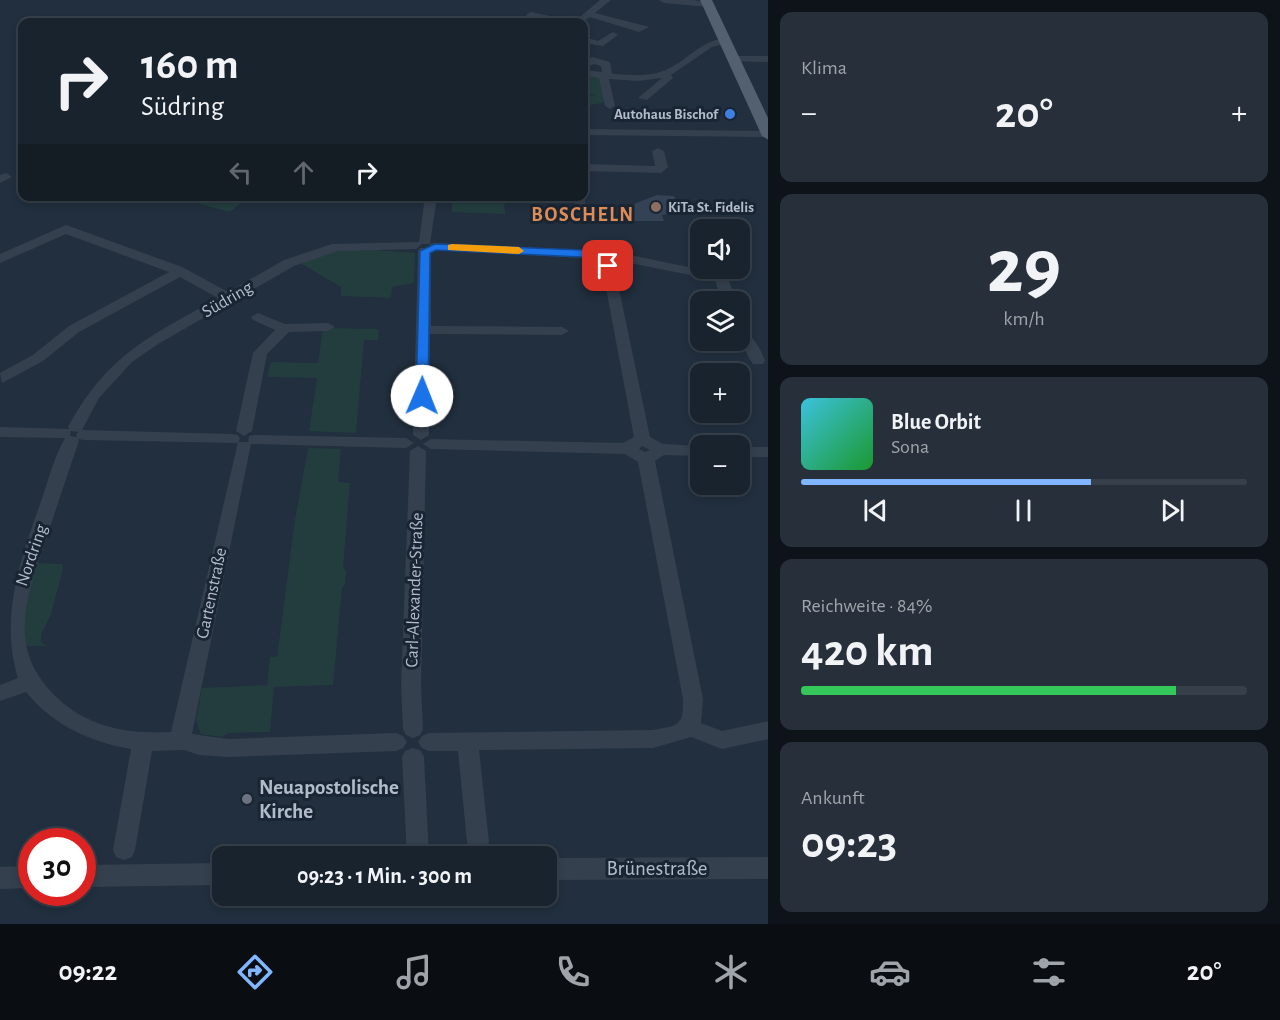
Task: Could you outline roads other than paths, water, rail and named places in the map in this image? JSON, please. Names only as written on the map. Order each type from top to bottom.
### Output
[{"type":"main road","points":[[707,2],[768,135]]},
{"type":"street","points":[[586,0],[604,2]]},
{"type":"street","points":[[664,0],[707,2]]},
{"type":"street","points":[[583,18],[604,2]]},
{"type":"street","points":[[588,14],[608,19]]},
{"type":"street","points":[[531,15],[546,18]]},
{"type":"street","points":[[588,41],[600,44],[613,35]]},
{"type":"street","points":[[588,74],[664,75],[712,41],[725,41]]},
{"type":"street","points":[[733,59],[768,59]]},
{"type":"street","points":[[588,63],[592,60],[606,64],[605,75],[610,106]]},
{"type":"street","points":[[643,98],[666,81],[668,78],[664,75]]},
{"type":"street","points":[[588,132],[768,135]]},
{"type":"street","points":[[588,168],[657,170],[662,167],[658,151]]},
{"type":"street","name":"Carl-Alexander-Straße","points":[[418,846],[418,743],[411,686],[425,246],[430,201]]},
{"type":"street","points":[[0,259],[66,229],[179,272],[229,298]]},
{"type":"street","name":"Südring","points":[[74,434],[93,396],[105,379],[127,360],[153,341],[289,262],[326,249],[354,245],[425,246],[581,254],[604,261],[615,259],[643,261],[690,269]]},
{"type":"street","points":[[418,743],[653,739],[682,734],[690,728],[694,720],[693,699],[644,449],[608,266],[604,261]]},
{"type":"street","points":[[2,378],[38,358],[74,328],[179,272]]},
{"type":"street","points":[[258,317],[284,329],[292,326],[328,327]]},
{"type":"street","name":"Gartenstraße","points":[[180,740],[260,353],[284,329]]},
{"type":"street","points":[[422,330],[562,332]]},
{"type":"street","points":[[750,345],[758,361]]},
{"type":"street","points":[[0,432],[690,451]]},
{"type":"street","name":"Nordring","points":[[74,434],[17,596],[15,640],[22,666],[31,682],[58,712],[81,726],[107,736],[143,742],[180,740],[197,746],[258,747],[396,742],[402,754],[418,743]]},
{"type":"street","points":[[750,452],[768,452]]},
{"type":"street","points":[[0,693],[31,682]]},
{"type":"street","points":[[690,728],[722,740],[768,730]]},
{"type":"street","points":[[124,850],[143,742]]},
{"type":"street","points":[[468,742],[478,842]]},
{"type":"street","name":"Brünestraße","points":[[557,869],[768,868]]},
{"type":"street","points":[[96,876],[212,874]]},
{"type":"street","points":[[0,878],[18,877]]},
{"type":"place","name":"Autohaus Bischof","points":[[730,114]]},
{"type":"place","name":"KiTa St. Fidelis","points":[[656,207]]},
{"type":"place","name":"Neuapostolische Kirche","points":[[247,799]]},
{"type":"district","name":"BOSCHELN","points":[[583,214]]}]
